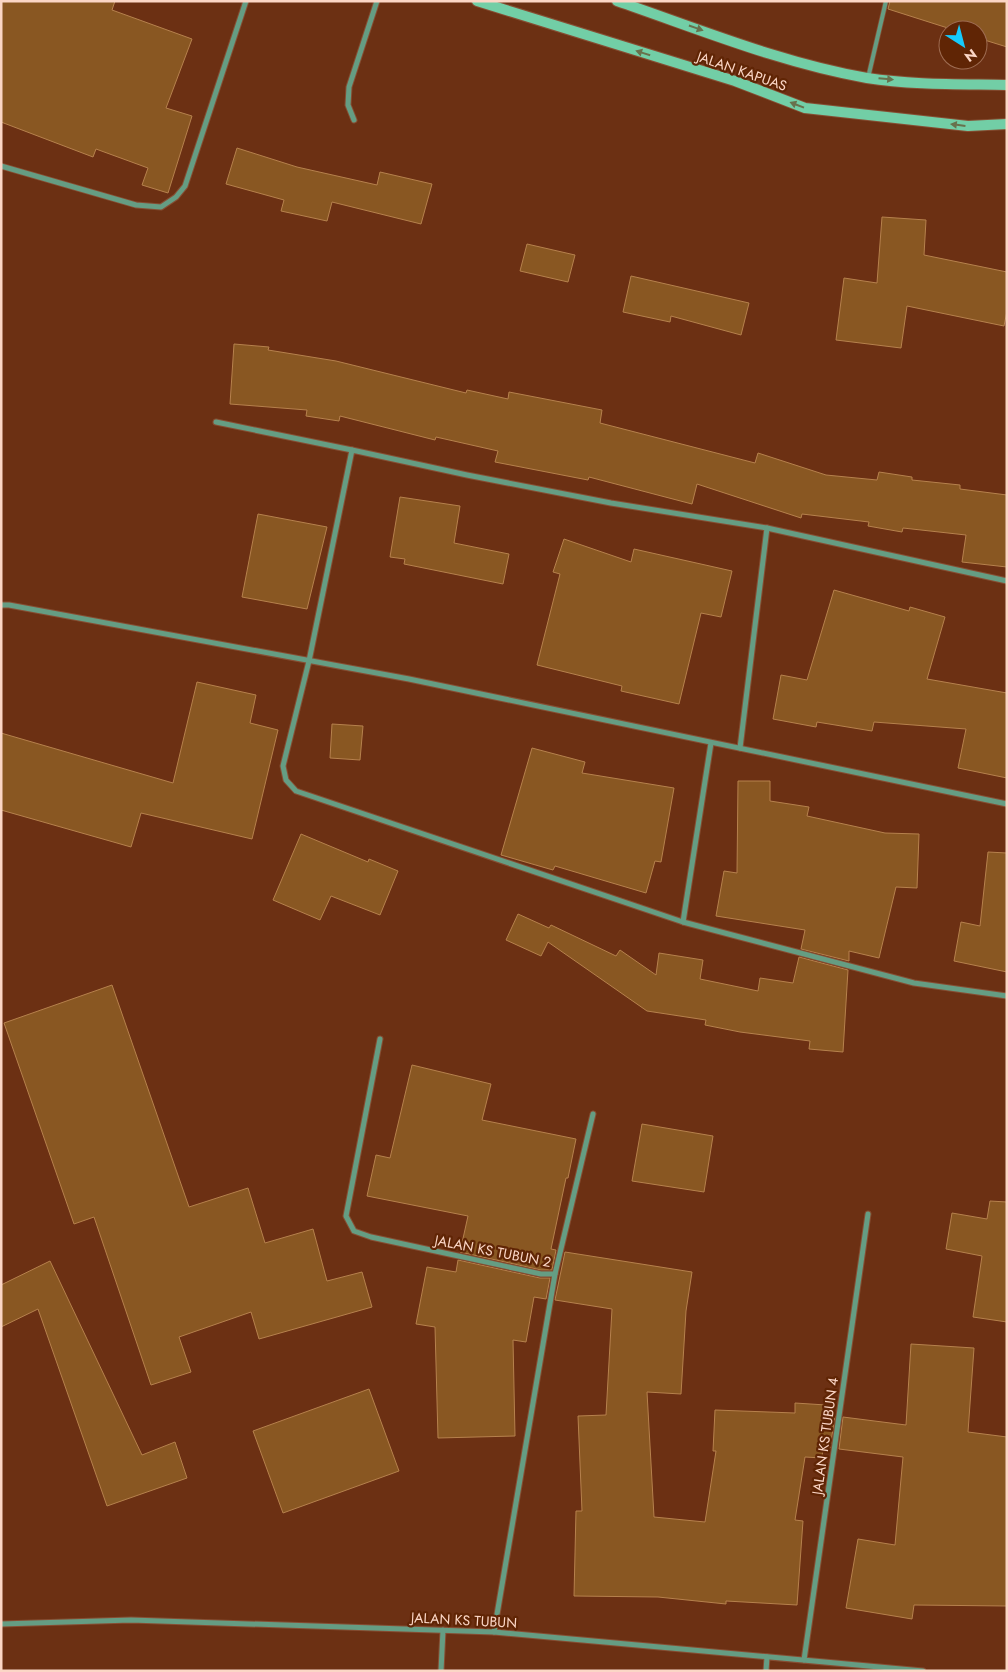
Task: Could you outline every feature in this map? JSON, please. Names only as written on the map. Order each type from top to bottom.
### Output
[{"type":"street","points":[[1,166],[136,205],[161,208],[176,196],[184,186],[246,1]]},
{"type":"street","points":[[354,120],[348,105],[348,87],[377,1]]},
{"type":"street","name":"JALAN KAPUAS","points":[[477,1],[735,81],[805,108],[968,126],[1007,124]]},
{"type":"street","name":"JALAN KAPUAS","points":[[617,1],[797,63],[868,78],[917,82],[1007,85]]},
{"type":"street","points":[[216,422],[466,475],[611,503],[767,528],[1007,581]]},
{"type":"street","points":[[352,450],[309,661],[282,766],[286,780],[296,791],[683,922],[914,983],[1007,996]]},
{"type":"street","points":[[740,748],[767,528]]},
{"type":"street","points":[[1,605],[427,683],[1007,804]]},
{"type":"street","points":[[683,922],[711,743]]},
{"type":"street","name":"JALAN KS TUBUN 2","points":[[380,1039],[346,1216],[354,1231],[371,1237],[541,1274],[555,1274],[494,1632]]},
{"type":"street","points":[[555,1274],[592,1114]]},
{"type":"street","name":"JALAN KS TUBUN 4","points":[[804,1660],[868,1214]]},
{"type":"street","name":"JALAN KS TUBUN","points":[[1,1624],[131,1620],[494,1632],[923,1671]]},
{"type":"street","points":[[441,1671],[443,1630]]},
{"type":"street","points":[[766,1671],[767,1657]]},
{"type":"lane","points":[[868,78],[886,1]]},
{"type":"building","points":[[1,1],[115,1],[112,10],[192,39],[166,108],[192,116],[168,193],[142,185],[148,168],[96,149],[93,157],[1,122]]},
{"type":"building","points":[[890,1],[1007,1],[1007,47],[988,41],[988,20],[938,20],[938,25],[888,9]]},
{"type":"building","points":[[237,148],[297,167],[377,185],[380,172],[432,184],[421,224],[332,202],[327,221],[281,211],[284,200],[226,184]]},
{"type":"building","points":[[882,217],[926,220],[924,255],[1007,272],[1007,311],[1004,326],[907,306],[901,348],[836,340],[844,278],[877,283]]},
{"type":"building","points":[[527,244],[575,255],[568,282],[520,271]]},
{"type":"building","points":[[631,276],[749,303],[741,335],[671,316],[670,322],[623,312]]},
{"type":"building","points":[[234,344],[269,347],[268,350],[336,361],[466,393],[467,390],[508,399],[509,392],[602,410],[600,423],[755,463],[758,453],[826,475],[877,480],[879,472],[912,477],[912,480],[960,485],[960,489],[1007,495],[1007,567],[962,562],[966,535],[903,528],[902,532],[868,526],[869,522],[802,514],[801,518],[697,484],[692,504],[589,477],[588,480],[495,462],[498,451],[436,437],[435,440],[340,416],[339,421],[306,416],[307,410],[230,404]]},
{"type":"building","points":[[400,497],[460,506],[454,543],[509,554],[503,584],[404,564],[405,559],[390,557]]},
{"type":"building","points":[[258,514],[327,527],[307,609],[242,597]]},
{"type":"building","points":[[564,539],[631,562],[634,549],[732,571],[721,617],[701,613],[679,704],[621,691],[622,686],[537,665],[560,574],[553,572]]},
{"type":"building","points":[[834,590],[909,611],[910,607],[945,617],[927,679],[1007,693],[1007,778],[958,768],[966,729],[874,722],[872,731],[817,722],[816,727],[773,719],[781,675],[807,680]]},
{"type":"building","points":[[197,682],[256,695],[250,723],[278,730],[252,839],[141,813],[131,847],[1,810],[1,733],[173,783]]},
{"type":"building","points":[[332,724],[363,726],[360,760],[330,758]]},
{"type":"building","points":[[532,748],[585,762],[582,773],[674,788],[661,862],[655,861],[646,893],[555,866],[553,870],[501,855]]},
{"type":"building","points":[[738,781],[770,781],[770,801],[809,807],[807,816],[885,833],[919,834],[917,888],[896,887],[879,958],[849,951],[849,961],[801,949],[805,930],[716,916],[724,871],[737,873]]},
{"type":"building","points":[[301,834],[368,862],[369,859],[398,871],[380,915],[331,896],[320,920],[273,900]]},
{"type":"building","points":[[988,852],[1007,853],[1007,972],[954,961],[961,922],[980,926]]},
{"type":"building","points":[[518,914],[549,928],[551,925],[616,956],[620,950],[656,975],[659,953],[703,960],[700,979],[758,991],[760,978],[793,983],[799,957],[848,970],[843,1052],[809,1049],[810,1041],[740,1032],[705,1025],[706,1020],[647,1011],[548,942],[541,956],[506,940]]},
{"type":"building","points":[[112,985],[189,1207],[248,1188],[265,1243],[313,1229],[327,1281],[362,1272],[372,1307],[259,1339],[251,1312],[179,1337],[191,1372],[151,1385],[94,1217],[74,1224],[4,1023]]},
{"type":"building","points":[[412,1065],[491,1084],[482,1120],[576,1139],[551,1249],[556,1250],[552,1270],[541,1270],[460,1252],[468,1216],[367,1196],[376,1155],[390,1158]]},
{"type":"building","points":[[642,1124],[713,1136],[704,1192],[632,1181]]},
{"type":"building","points":[[990,1201],[1007,1202],[1007,1322],[973,1317],[982,1256],[946,1249],[952,1213],[987,1219]]},
{"type":"building","points":[[565,1252],[692,1272],[686,1311],[681,1394],[647,1392],[654,1517],[705,1522],[716,1451],[713,1451],[715,1410],[795,1413],[795,1403],[826,1405],[825,1415],[835,1416],[830,1448],[823,1447],[822,1458],[805,1457],[795,1520],[803,1521],[797,1605],[726,1601],[726,1604],[658,1597],[574,1596],[576,1511],[582,1511],[578,1416],[606,1415],[612,1309],[555,1300]]},
{"type":"building","points":[[458,1260],[540,1278],[550,1278],[546,1299],[534,1297],[526,1342],[513,1340],[515,1436],[438,1438],[435,1327],[416,1324],[427,1267],[456,1272]]},
{"type":"building","points":[[50,1261],[142,1455],[175,1442],[187,1478],[107,1506],[38,1309],[1,1327],[1,1285]]},
{"type":"building","points":[[911,1344],[974,1348],[968,1432],[1007,1437],[1007,1606],[914,1605],[912,1619],[846,1608],[858,1539],[895,1545],[903,1457],[839,1449],[843,1417],[906,1425]]},
{"type":"building","points":[[369,1389],[399,1471],[283,1513],[253,1431]]}]
